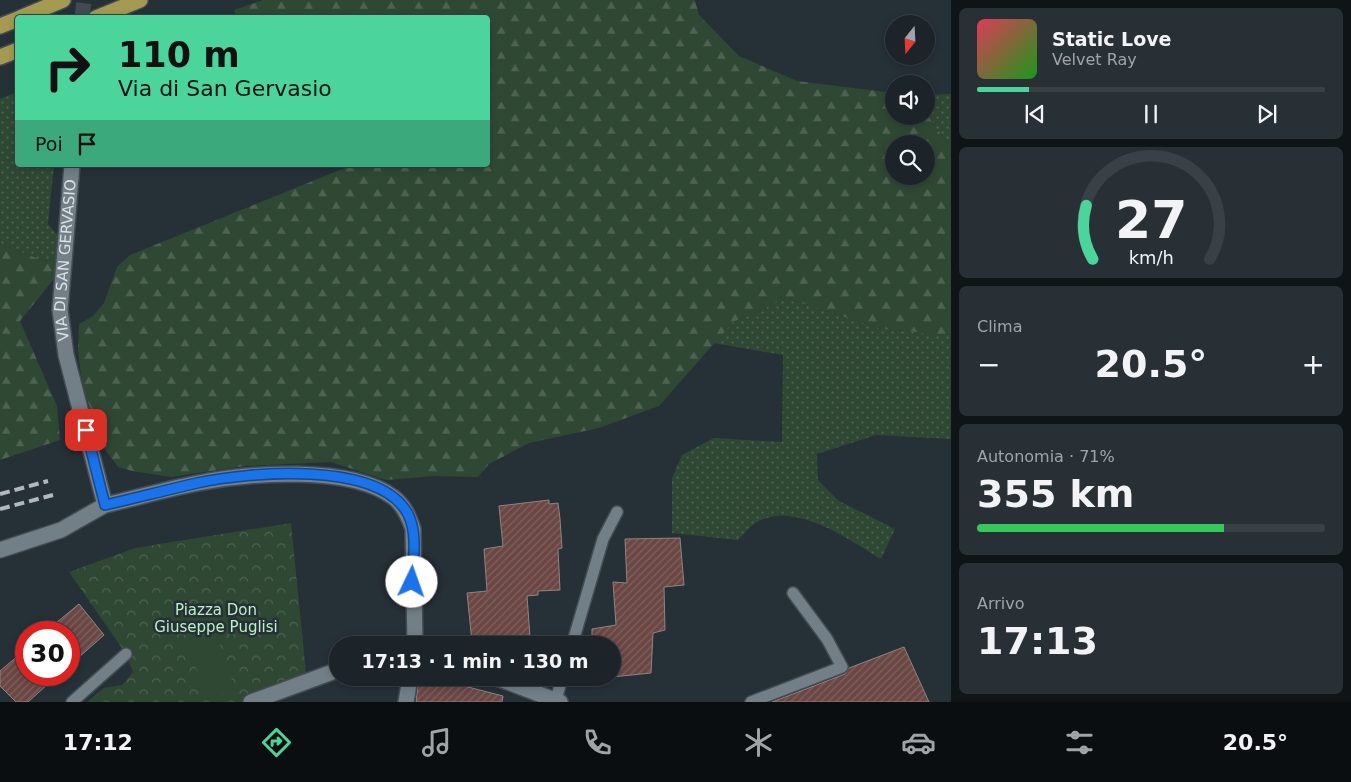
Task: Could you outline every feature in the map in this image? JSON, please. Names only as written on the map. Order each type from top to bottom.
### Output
[{"type":"highway","points":[[26,15],[62,0]]},
{"type":"highway","points":[[103,15],[140,0]]},
{"type":"highway","points":[[0,26],[15,20]]},
{"type":"street","name":"VIA DI SAN GERVASIO","points":[[72,167],[60,310],[66,355],[105,505]]},
{"type":"street","points":[[0,550],[61,530],[105,505],[199,483],[272,475],[338,477],[379,489],[401,505],[408,515],[413,529],[415,636]]},
{"type":"street","points":[[251,702],[329,673]]},
{"type":"street","points":[[406,702],[409,686]]},
{"type":"street","points":[[518,686],[558,701]]},
{"type":"lane","points":[[575,636],[603,539],[617,512]]},
{"type":"lane","points":[[751,702],[842,667],[827,638],[793,593]]},
{"type":"lane","points":[[72,702],[126,654]]},
{"type":"lane","points":[[558,701],[561,686]]},
{"type":"green space","points":[[263,0],[695,0],[699,15],[739,56],[797,81],[885,92],[885,125],[934,125],[951,149],[951,335],[882,329],[787,298],[733,322],[659,406],[599,428],[529,443],[489,464],[478,477],[434,476],[386,480],[331,462],[245,466],[171,477],[118,467],[101,444],[82,383],[78,350],[79,324],[93,316],[104,303],[117,267],[130,255],[347,167],[490,167],[490,15],[236,15],[234,10]]},
{"type":"green space","points":[[15,93],[15,167],[54,167],[48,224],[74,254],[44,261],[0,244],[0,99]]},
{"type":"green space","points":[[951,94],[951,149],[934,125],[935,95]]},
{"type":"green space","points":[[0,244],[44,261],[74,254],[20,321],[57,406],[60,440],[0,460]]},
{"type":"green space","points":[[787,298],[882,329],[951,335],[951,439],[876,435],[817,454],[818,480],[839,501],[895,529],[881,559],[820,525],[785,516],[769,517],[754,524],[738,540],[672,533],[672,478],[682,455],[714,438],[782,442],[783,355],[713,343],[733,322]]},
{"type":"green space","name":"Piazza Don Giuseppe Puglisi","points":[[291,523],[306,673],[245,702],[87,702],[104,688],[122,685],[133,672],[126,654],[69,572],[135,548]]},
{"type":"green space","points":[[215,631],[235,689],[207,699],[187,641]]},
{"type":"building","points":[[549,500],[549,504],[558,503],[562,548],[558,549],[560,590],[538,591],[538,595],[527,596],[530,636],[471,636],[467,593],[487,591],[484,549],[503,546],[499,506]]},
{"type":"building","points":[[680,538],[684,585],[664,587],[665,630],[653,633],[651,673],[621,676],[621,636],[592,636],[592,629],[616,625],[613,582],[627,583],[625,539]]},
{"type":"building","points":[[79,604],[104,635],[80,656],[80,621],[58,621]]},
{"type":"building","points":[[904,647],[929,702],[772,702],[845,674],[849,668]]},
{"type":"building","points":[[15,658],[15,686],[46,686],[28,702],[16,702],[0,686],[0,671]]},
{"type":"building","points":[[418,686],[464,686],[503,696],[502,702],[416,702]]},
{"type":"tunnel","points":[[82,15],[84,0]]},
{"type":"railway","points":[[0,494],[48,481]]},
{"type":"railway","points":[[0,509],[53,495]]},
{"type":"route","points":[[86,430],[105,505],[199,483],[244,477],[281,475],[338,477],[379,489],[394,498],[401,505],[408,515],[413,529],[412,582]]}]
